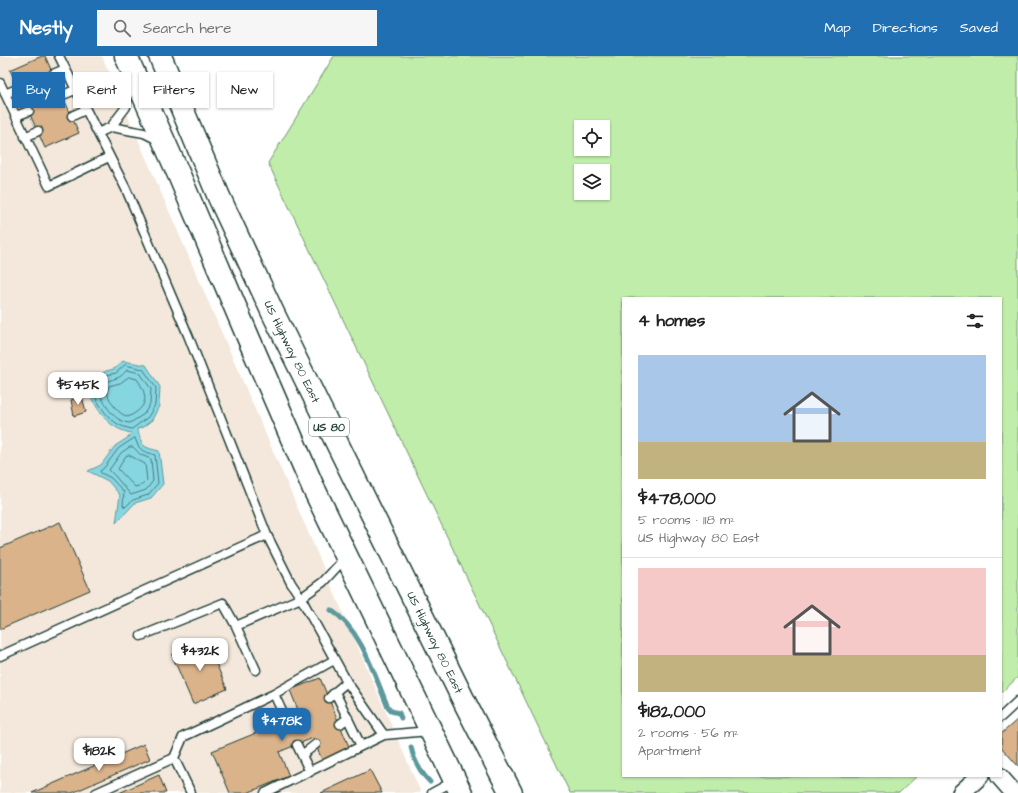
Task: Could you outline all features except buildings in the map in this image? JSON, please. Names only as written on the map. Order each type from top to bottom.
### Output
[{"type":"main road","name":"US 80","points":[[126,56],[307,473],[458,787]]},
{"type":"main road","name":"US Highway 80 East","points":[[160,56],[218,198],[465,703],[511,793]]},
{"type":"street","points":[[961,793],[979,777]]},
{"type":"street","points":[[1000,777],[1014,793]]},
{"type":"lane","points":[[59,56],[73,86]]},
{"type":"lane","points":[[98,133],[111,127],[126,107],[128,87],[126,56]]},
{"type":"lane","points":[[58,72],[65,69]]},
{"type":"lane","points":[[0,83],[49,186],[109,157]]},
{"type":"lane","points":[[5,94],[12,91]]},
{"type":"lane","points":[[72,116],[85,110],[98,133],[126,189],[188,335],[267,535],[291,583],[301,598],[334,660],[347,682],[384,735]]},
{"type":"lane","points":[[16,116],[29,111]]},
{"type":"lane","points":[[111,127],[144,133],[165,143]]},
{"type":"lane","points":[[25,137],[38,131]]},
{"type":"lane","points":[[0,656],[267,535]]},
{"type":"lane","points":[[236,626],[301,598],[323,582],[347,557]]},
{"type":"lane","points":[[141,636],[223,604],[236,626],[256,670]]},
{"type":"lane","points":[[96,793],[174,758],[183,737],[274,694],[334,660]]},
{"type":"lane","points":[[329,698],[347,682]]},
{"type":"lane","points":[[336,692],[361,746]]},
{"type":"lane","points":[[274,694],[286,720]]},
{"type":"lane","points":[[1002,716],[1018,701]]},
{"type":"lane","points":[[340,724],[348,718]]},
{"type":"lane","points":[[266,793],[384,735],[431,731]]},
{"type":"lane","points":[[302,755],[316,744]]},
{"type":"lane","points":[[297,745],[310,772]]},
{"type":"lane","points":[[174,758],[190,793]]},
{"type":"lane","points":[[432,793],[458,787]]},
{"type":"shaded area","points":[[0,56],[102,56],[109,72],[73,72],[73,108],[125,108],[421,793],[0,793]]},
{"type":"green space","points":[[334,56],[1018,56],[1018,677],[1002,692],[1002,297],[622,297],[622,777],[916,777],[899,793],[570,793],[268,163]]},
{"type":"water","points":[[123,361],[146,365],[160,387],[159,406],[152,420],[143,427],[137,429],[145,446],[159,451],[163,484],[151,498],[135,503],[116,523],[120,495],[108,481],[88,471],[101,465],[115,446],[129,437],[131,433],[116,428],[111,424],[90,396],[97,376],[114,369]]},
{"type":"waterway","points":[[331,610],[351,628],[365,653],[387,705],[391,711],[399,713],[401,718]]},
{"type":"waterway","points":[[411,747],[418,766],[430,782]]}]
